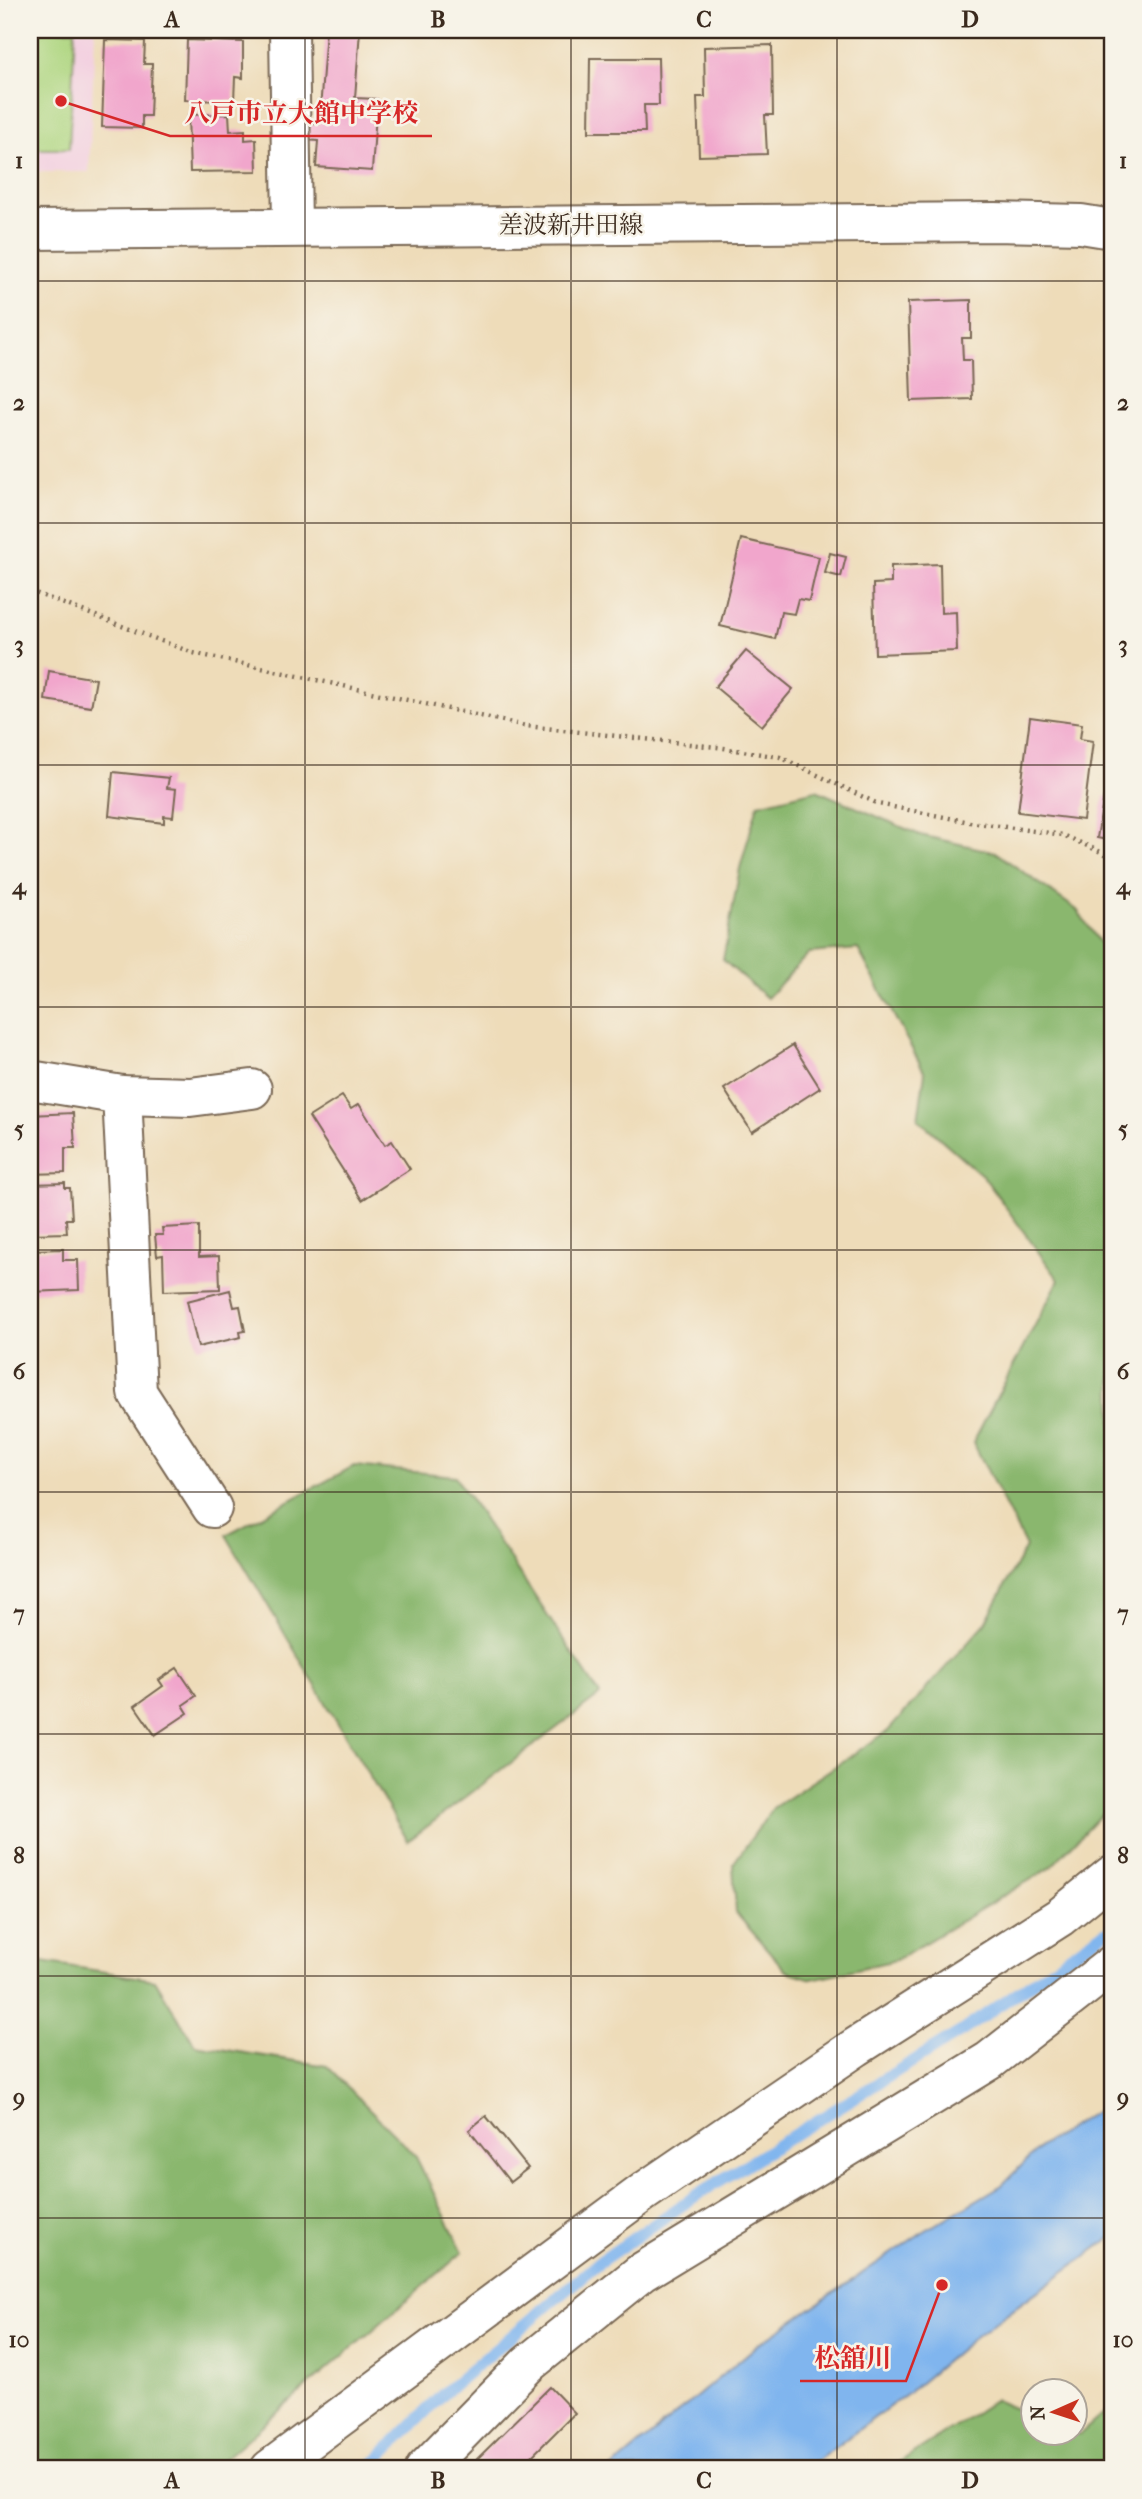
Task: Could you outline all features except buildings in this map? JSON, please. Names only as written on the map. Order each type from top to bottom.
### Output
[{"type":"street","points":[[289,30],[292,227]]},
{"type":"street","name":"差波新井田線","points":[[30,230],[995,222],[1081,224],[1112,229]]},
{"type":"street","points":[[30,1080],[122,1095],[190,1097],[252,1089]]},
{"type":"street","points":[[122,1095],[136,1392],[212,1508]]},
{"type":"street","points":[[270,2469],[645,2190],[856,2047],[1060,1917],[1112,1875]]},
{"type":"street","points":[[425,2469],[528,2364],[642,2272],[989,2061],[1112,1965]]},
{"type":"path","points":[[30,591],[193,653],[526,726],[717,747],[780,757],[878,804],[970,822],[1063,835],[1112,857]]},
{"type":"shaded area","points":[[30,30],[95,30],[89,172],[30,172]]},
{"type":"green space","points":[[30,30],[75,30],[69,149],[30,149]]},
{"type":"green space","points":[[816,790],[920,835],[995,852],[1077,910],[1112,960],[1112,1803],[1050,1868],[896,1960],[812,1979],[786,1971],[736,1913],[733,1864],[773,1808],[888,1731],[984,1625],[1026,1547],[973,1442],[1059,1280],[983,1176],[918,1119],[925,1073],[858,949],[809,953],[767,998],[723,960],[740,868],[758,804]]},
{"type":"green space","points":[[354,1466],[455,1476],[600,1695],[408,1841],[226,1535]]},
{"type":"green space","points":[[30,1960],[155,1980],[195,2045],[327,2066],[415,2155],[463,2252],[212,2469],[30,2469]]},
{"type":"green space","points":[[995,2400],[1020,2411],[1020,2446],[1090,2446],[1090,2425],[1112,2406],[1112,2469],[889,2469]]},
{"type":"water","points":[[1112,2101],[1112,2237],[976,2336],[909,2392],[806,2469],[611,2469],[759,2344],[921,2233],[1002,2185],[1040,2147]]},
{"type":"waterway","points":[[368,2469],[444,2393],[598,2263],[697,2195],[962,2031],[1105,1932]]},
{"type":"place","name":"八戸市立大館中学校","points":[[61,101]]},
{"type":"place","name":"松舘川","points":[[942,2285]]}]
